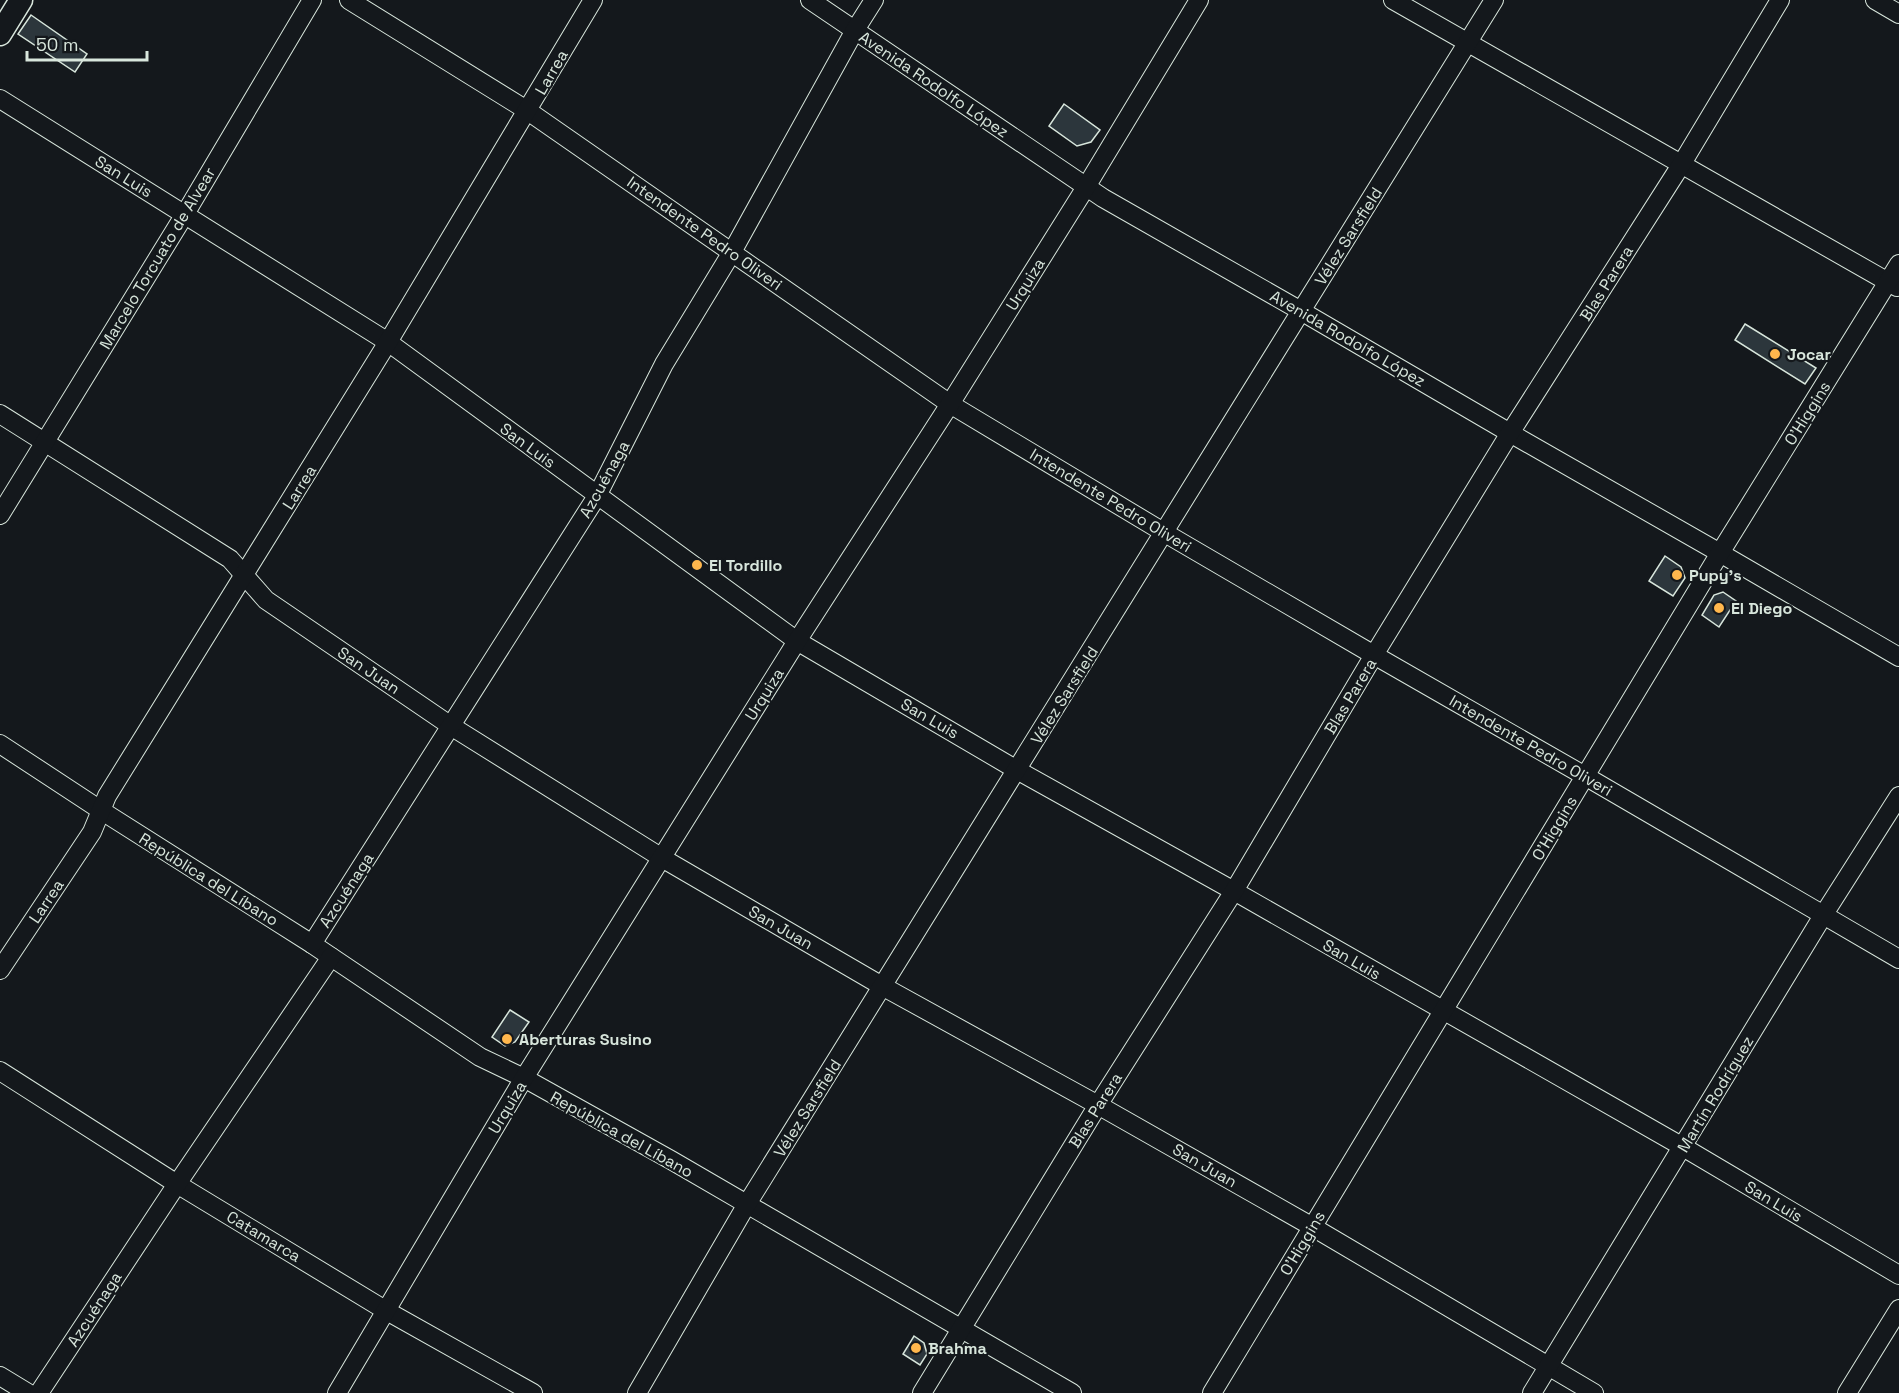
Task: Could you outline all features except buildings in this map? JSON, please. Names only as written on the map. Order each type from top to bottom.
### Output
[{"type":"main road","points":[[0,34],[21,0]]},
{"type":"street","name":"Marcelo Torcuato de Alvear","points":[[0,515],[185,214],[312,0]]},
{"type":"street","name":"Intendente Pedro Oliveri","points":[[349,0],[528,111],[950,404],[1165,533],[1899,959]]},
{"type":"street","name":"Larrea","points":[[0,970],[93,832],[107,796],[388,342],[593,0]]},
{"type":"street","name":"Avenida Rodolfo López","points":[[810,0],[1086,187],[1899,657]]},
{"type":"street","name":"Azcuénaga","points":[[312,944],[597,496],[664,364],[732,252],[855,30],[874,0]]},
{"type":"street","name":"Urquiza","points":[[337,1393],[525,1078],[797,641],[950,404],[1086,187],[1199,0]]},
{"type":"street","points":[[1393,0],[1894,285]]},
{"type":"street","name":"Vélez Sarsfield","points":[[637,1393],[747,1204],[1494,0]]},
{"type":"street","name":"Blas Parera","points":[[922,1393],[1098,1105],[1234,891],[1374,655],[1510,433],[1681,165],[1780,0]]},
{"type":"street","points":[[1875,0],[1899,14]]},
{"type":"street","name":"San Luis","points":[[0,99],[388,342],[797,641],[1017,770],[1683,1146],[1899,1275]]},
{"type":"street","name":"O'Higgins","points":[[1212,1393],[1720,553],[1894,285],[1899,264]]},
{"type":"street","name":"San Juan","points":[[0,414],[215,549],[230,560],[266,600],[451,726],[662,858],[882,986],[1311,1226],[1594,1393]]},
{"type":"street","name":"República del Líbano","points":[[0,744],[312,944],[480,1057],[525,1078],[1072,1393]]},
{"type":"street","name":"Martín Rodríguez","points":[[1532,1393],[1824,914],[1899,796]]},
{"type":"street","name":"Azcuénaga","points":[[39,1393],[331,957]]},
{"type":"street","name":"Catamarca","points":[[0,1071],[177,1184],[385,1310],[533,1393]]},
{"type":"street","points":[[1847,1393],[1899,1309]]},
{"type":"street","points":[[0,1376],[28,1393]]},
{"type":"place","name":"Jocar","points":[[1775,354]]},
{"type":"place","name":"El Tordillo","points":[[697,565]]},
{"type":"place","name":"Pupy's","points":[[1677,575]]},
{"type":"place","name":"El Diego","points":[[1719,608]]},
{"type":"place","name":"Aberturas Susino","points":[[507,1039]]},
{"type":"place","name":"Brahma","points":[[916,1348]]}]
